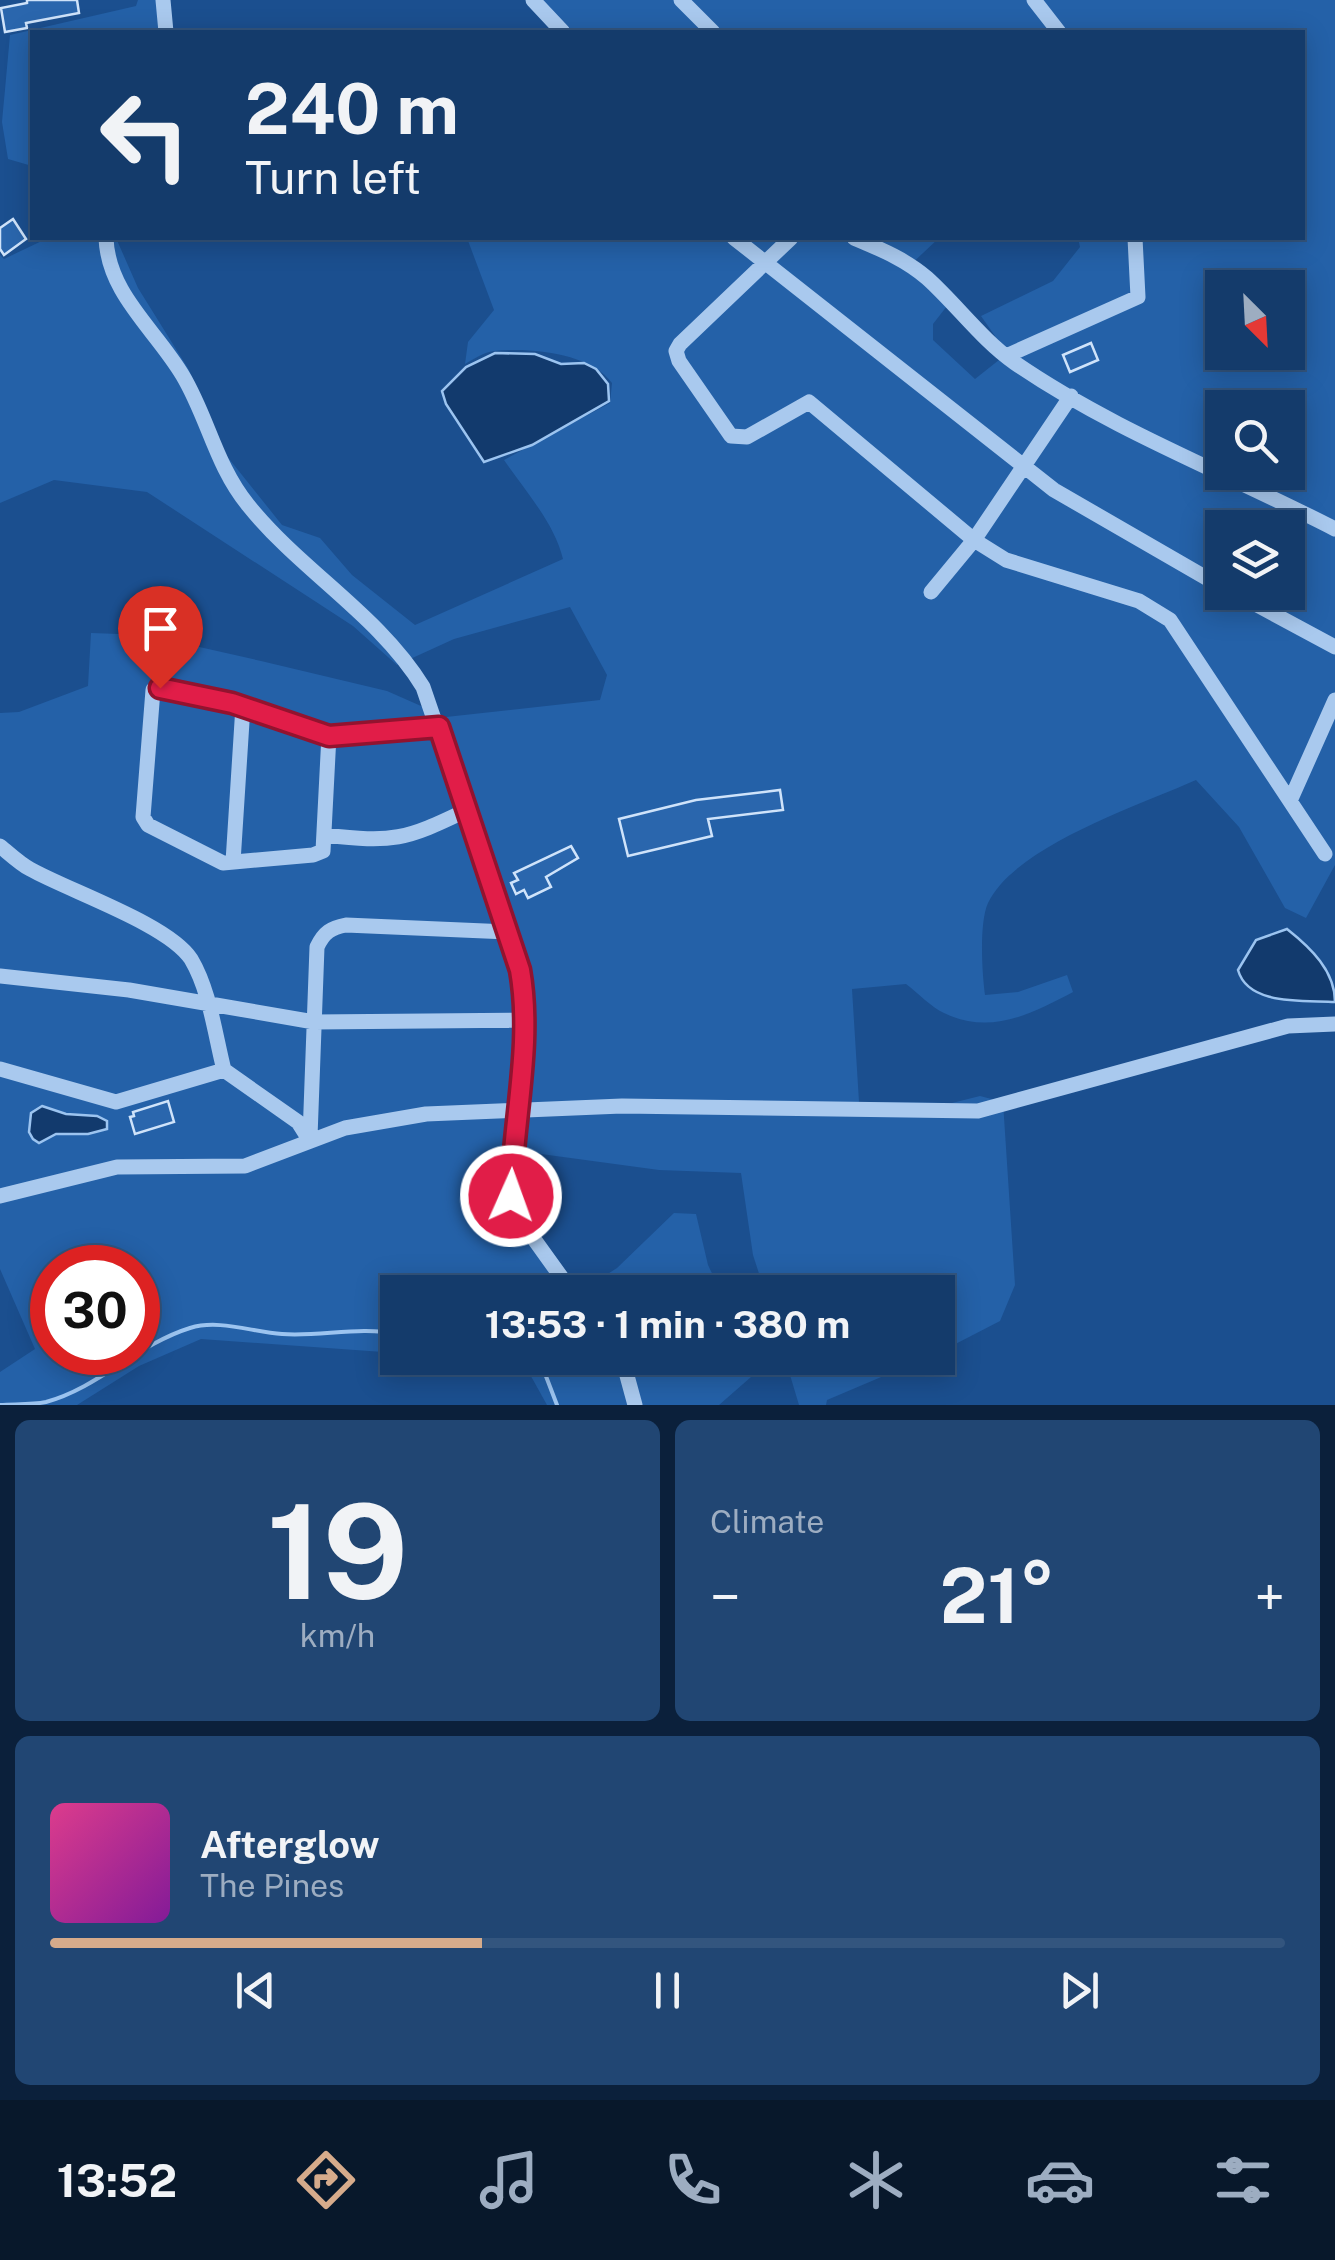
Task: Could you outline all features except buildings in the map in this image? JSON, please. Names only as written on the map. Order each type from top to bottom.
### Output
[{"type":"street","points":[[163,0],[166,30]]},
{"type":"street","points":[[534,0],[561,30]]},
{"type":"street","points":[[681,0],[711,30]]},
{"type":"street","points":[[1034,0],[1057,30]]},
{"type":"street","points":[[106,240],[110,268],[121,291],[184,377],[217,458],[232,482],[266,525],[400,653],[423,687],[520,970],[526,1020],[511,1196],[516,1214],[560,1275]]},
{"type":"street","points":[[737,240],[1054,490],[1205,577]]},
{"type":"street","points":[[789,240],[676,352],[731,436],[747,437],[810,402],[974,540],[1006,560],[1139,600],[1160,611],[1170,620],[1325,854]]},
{"type":"street","points":[[858,240],[902,260],[925,276],[1006,356],[1071,396],[1181,456],[1335,529]]},
{"type":"street","points":[[1006,356],[1134,301],[1138,297],[1135,240]]},
{"type":"street","points":[[931,592],[974,540],[1071,396]]},
{"type":"street","points":[[1266,610],[1335,647]]},
{"type":"street","points":[[329,736],[323,851],[233,862],[214,860],[148,825],[142,810],[153,690],[160,688],[242,706],[329,736],[439,727]]},
{"type":"street","points":[[1290,801],[1335,700]]},
{"type":"street","points":[[233,862],[242,706]]},
{"type":"street","points":[[324,834],[366,840],[406,838],[467,810]]},
{"type":"street","points":[[0,846],[26,867],[99,900],[186,953],[194,964],[224,1070],[298,1122],[310,1141]]},
{"type":"street","points":[[310,1141],[318,947],[322,937],[332,927],[346,925],[508,932]]},
{"type":"street","points":[[0,976],[206,1002],[314,1022],[526,1020]]},
{"type":"street","points":[[0,1196],[117,1167],[245,1166],[382,1119],[426,1114],[622,1106],[978,1111],[1288,1026],[1335,1024]]},
{"type":"street","points":[[0,1069],[116,1102],[224,1070]]},
{"type":"street","points":[[627,1375],[635,1405]]},
{"type":"shaded area","points":[[138,0],[160,0],[167,30],[32,30],[136,6]]},
{"type":"shaded area","points":[[540,0],[1335,0],[1335,865],[1306,918],[1285,908],[1239,827],[1196,780],[1081,829],[1051,846],[1002,882],[988,903],[982,935],[985,995],[1018,992],[1067,975],[1073,992],[1027,1014],[978,1022],[944,1013],[906,984],[852,989],[859,1102],[952,1103],[980,1096],[1003,1102],[1015,1285],[1000,1321],[955,1344],[955,1275],[759,1275],[741,1173],[659,1170],[519,1151],[517,1195],[522,1212],[569,1275],[380,1275],[380,1352],[201,1339],[160,1357],[160,1245],[30,1245],[30,1338],[0,1269],[0,713],[19,712],[88,686],[91,633],[146,635],[261,661],[387,691],[446,717],[600,700],[607,675],[570,607],[454,639],[397,665],[353,626],[147,492],[54,480],[0,503],[0,255],[4,259],[44,240],[117,240],[138,288],[189,370],[226,455],[282,525],[320,538],[352,575],[415,625],[563,559],[546,520],[504,460],[610,403],[612,383],[602,373],[559,354],[494,351],[465,364],[468,342],[494,310],[468,240],[937,240],[906,269],[947,306],[933,324],[933,340],[975,379],[999,360],[995,336],[981,316],[1053,281],[1080,247],[1078,240],[1305,240],[1305,30],[572,30]]},
{"type":"shaded area","points":[[30,30],[30,165],[8,159],[2,122],[10,35]]},
{"type":"shaded area","points":[[495,353],[535,354],[561,364],[584,363],[596,369],[608,384],[609,401],[532,445],[484,462],[446,404],[442,391],[466,367]]},
{"type":"shaded area","points":[[1287,929],[1326,970],[1335,1002],[1279,999],[1253,990],[1244,982],[1238,970],[1256,940]]},
{"type":"shaded area","points":[[42,1106],[66,1114],[97,1116],[107,1121],[107,1129],[88,1134],[56,1134],[39,1143],[29,1132],[31,1113]]},
{"type":"shaded area","points":[[674,1213],[696,1214],[713,1275],[606,1275]]},
{"type":"shaded area","points":[[30,1352],[30,1375],[125,1375],[77,1405],[0,1405],[0,1372]]},
{"type":"shaded area","points":[[530,1375],[757,1375],[719,1405],[547,1405]]},
{"type":"shaded area","points":[[790,1375],[886,1375],[827,1400],[826,1405],[799,1405]]},
{"type":"waterway","points":[[0,1405],[41,1403],[65,1395],[153,1344],[190,1328],[224,1325],[282,1334],[380,1332]]},
{"type":"waterway","points":[[546,1375],[557,1405]]},
{"type":"route","points":[[160,688],[232,703],[329,736],[439,727],[520,970],[525,997],[511,1196]]}]
